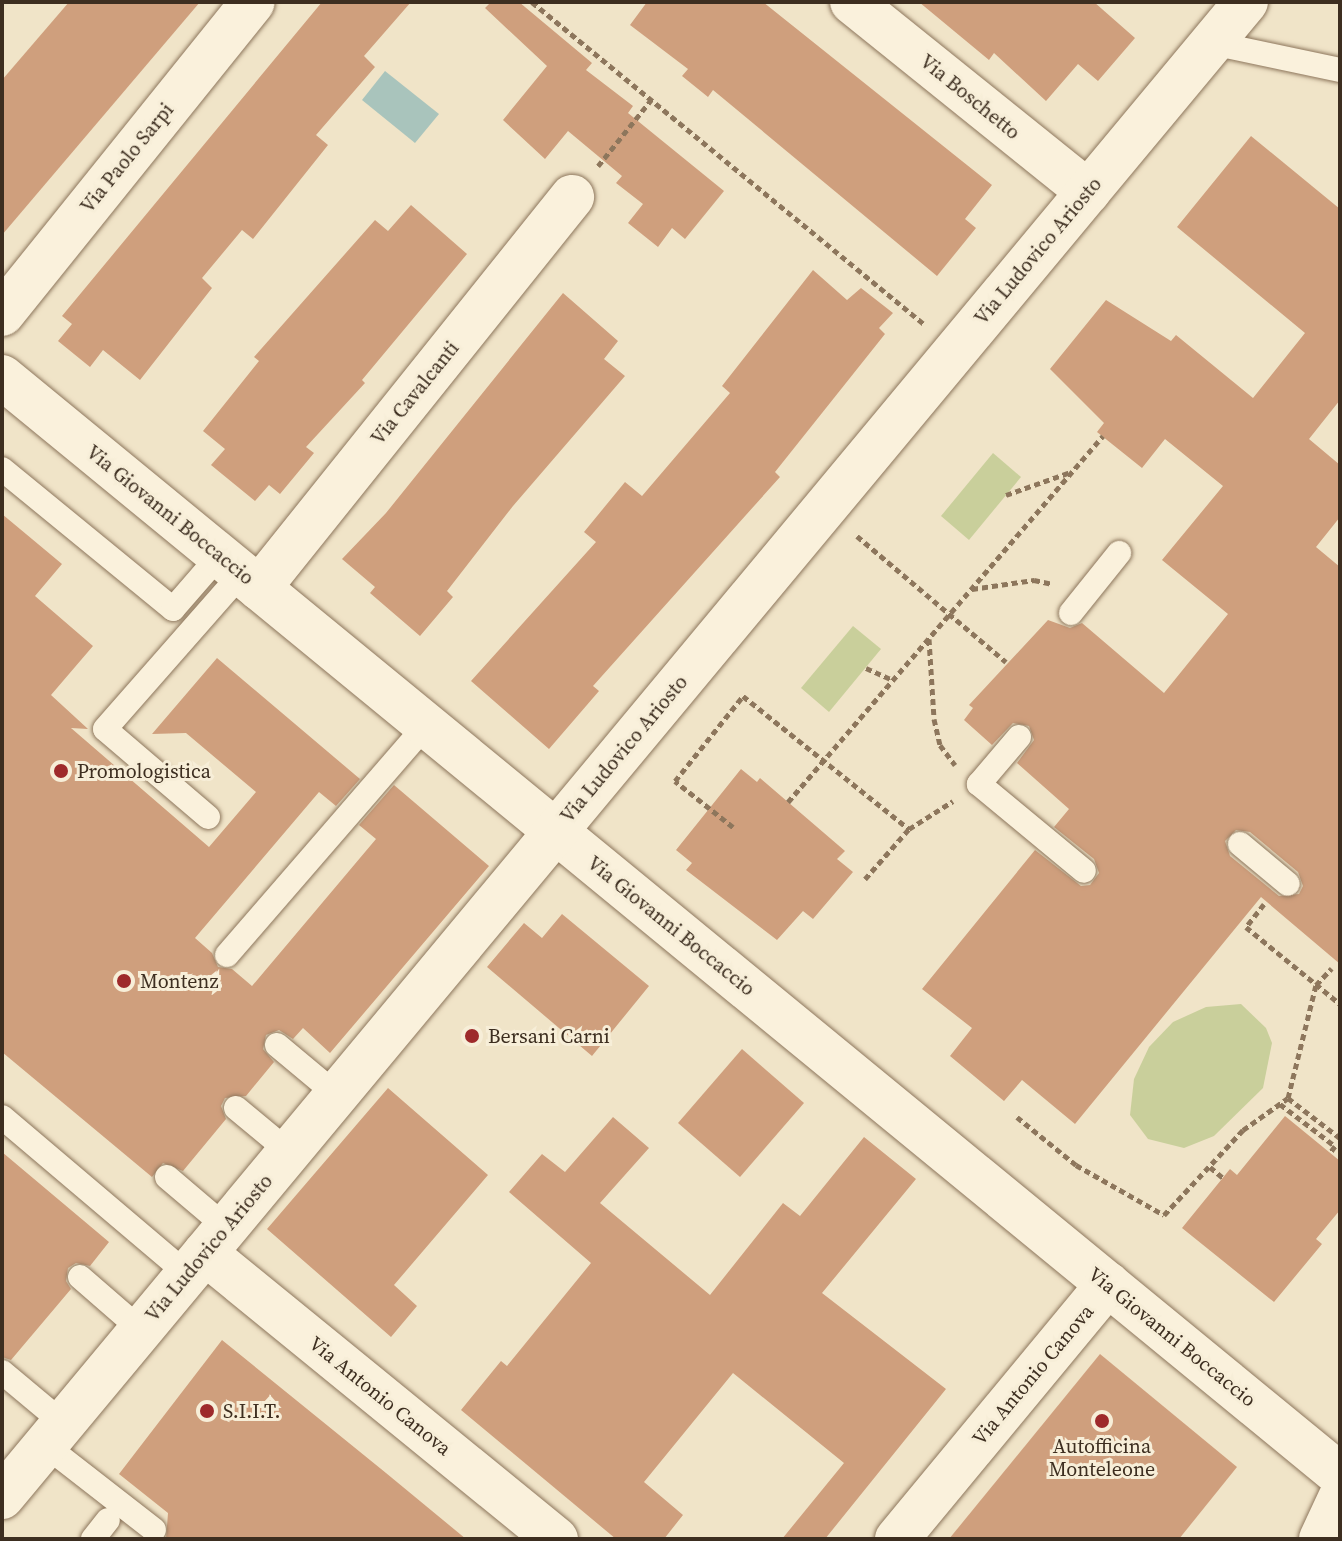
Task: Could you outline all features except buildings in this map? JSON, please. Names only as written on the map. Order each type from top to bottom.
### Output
[{"type":"street","name":"Via Paolo Sarpi","points":[[2,314],[253,2]]},
{"type":"street","name":"Via Boschetto","points":[[852,2],[1088,192]]},
{"type":"street","name":"Via Ludovico Ariosto","points":[[2,1497],[1246,2]]},
{"type":"street","name":"Via Cavalcanti","points":[[240,573],[572,197]]},
{"type":"street","name":"Via Giovanni Boccaccio","points":[[2,377],[1340,1475]]},
{"type":"street","name":"Via Antonio Canova","points":[[206,1251],[556,1539]]},
{"type":"street","name":"Via Antonio Canova","points":[[897,1539],[1108,1284]]},
{"type":"street","points":[[1321,1539],[1340,1498]]},
{"type":"lane","points":[[1212,43],[1340,70]]},
{"type":"lane","points":[[2,469],[173,609],[240,573]]},
{"type":"lane","points":[[1076,606],[1119,553]]},
{"type":"lane","points":[[208,817],[105,729],[240,573]]},
{"type":"lane","points":[[227,955],[426,725]]},
{"type":"lane","points":[[1019,737],[979,784],[1084,871]]},
{"type":"lane","points":[[1240,844],[1286,882]]},
{"type":"lane","points":[[277,1045],[337,1095]]},
{"type":"lane","points":[[236,1108],[289,1152]]},
{"type":"lane","points":[[2,1117],[206,1251]]},
{"type":"lane","points":[[167,1177],[206,1251]]},
{"type":"lane","points":[[80,1277],[141,1330]]},
{"type":"lane","points":[[2,1372],[54,1434],[154,1530]]},
{"type":"lane","points":[[93,1539],[108,1520]]},
{"type":"path","points":[[532,2],[956,350]]},
{"type":"path","points":[[572,197],[651,100]]},
{"type":"path","points":[[788,802],[1103,436]]},
{"type":"path","points":[[1006,495],[1072,472]]},
{"type":"path","points":[[825,508],[1006,662]]},
{"type":"path","points":[[972,589],[1034,580],[1076,606]]},
{"type":"path","points":[[865,879],[909,829],[979,784],[948,759],[940,745],[929,639]]},
{"type":"path","points":[[866,668],[893,680]]},
{"type":"path","points":[[733,827],[675,781],[743,696],[909,829]]},
{"type":"path","points":[[1286,882],[1246,927],[1340,1004]]},
{"type":"path","points":[[1017,1117],[1076,1165],[1164,1215],[1243,1130],[1288,1098],[1316,985],[1332,968]]},
{"type":"path","points":[[1288,1098],[1340,1138]]},
{"type":"path","points":[[1280,1104],[1335,1146],[1330,1153]]},
{"type":"path","points":[[1210,1167],[1223,1178]]},
{"type":"green space","points":[[993,453],[1021,477],[969,540],[941,516]]},
{"type":"green space","points":[[853,626],[881,649],[829,712],[801,688]]},
{"type":"green space","points":[[1241,1004],[1266,1028],[1272,1043],[1263,1088],[1214,1136],[1184,1148],[1148,1139],[1130,1115],[1134,1079],[1149,1047],[1173,1022],[1206,1007]]},
{"type":"water","points":[[385,71],[439,114],[415,143],[362,100]]},
{"type":"place","name":"Promologistica","points":[[61,771]]},
{"type":"place","name":"Montenz","points":[[124,981]]},
{"type":"place","name":"Bersani Carni","points":[[472,1036]]},
{"type":"place","name":"S.I.I.T.","points":[[207,1411]]},
{"type":"place","name":"Autofficina Monteleone","points":[[1102,1421]]}]
